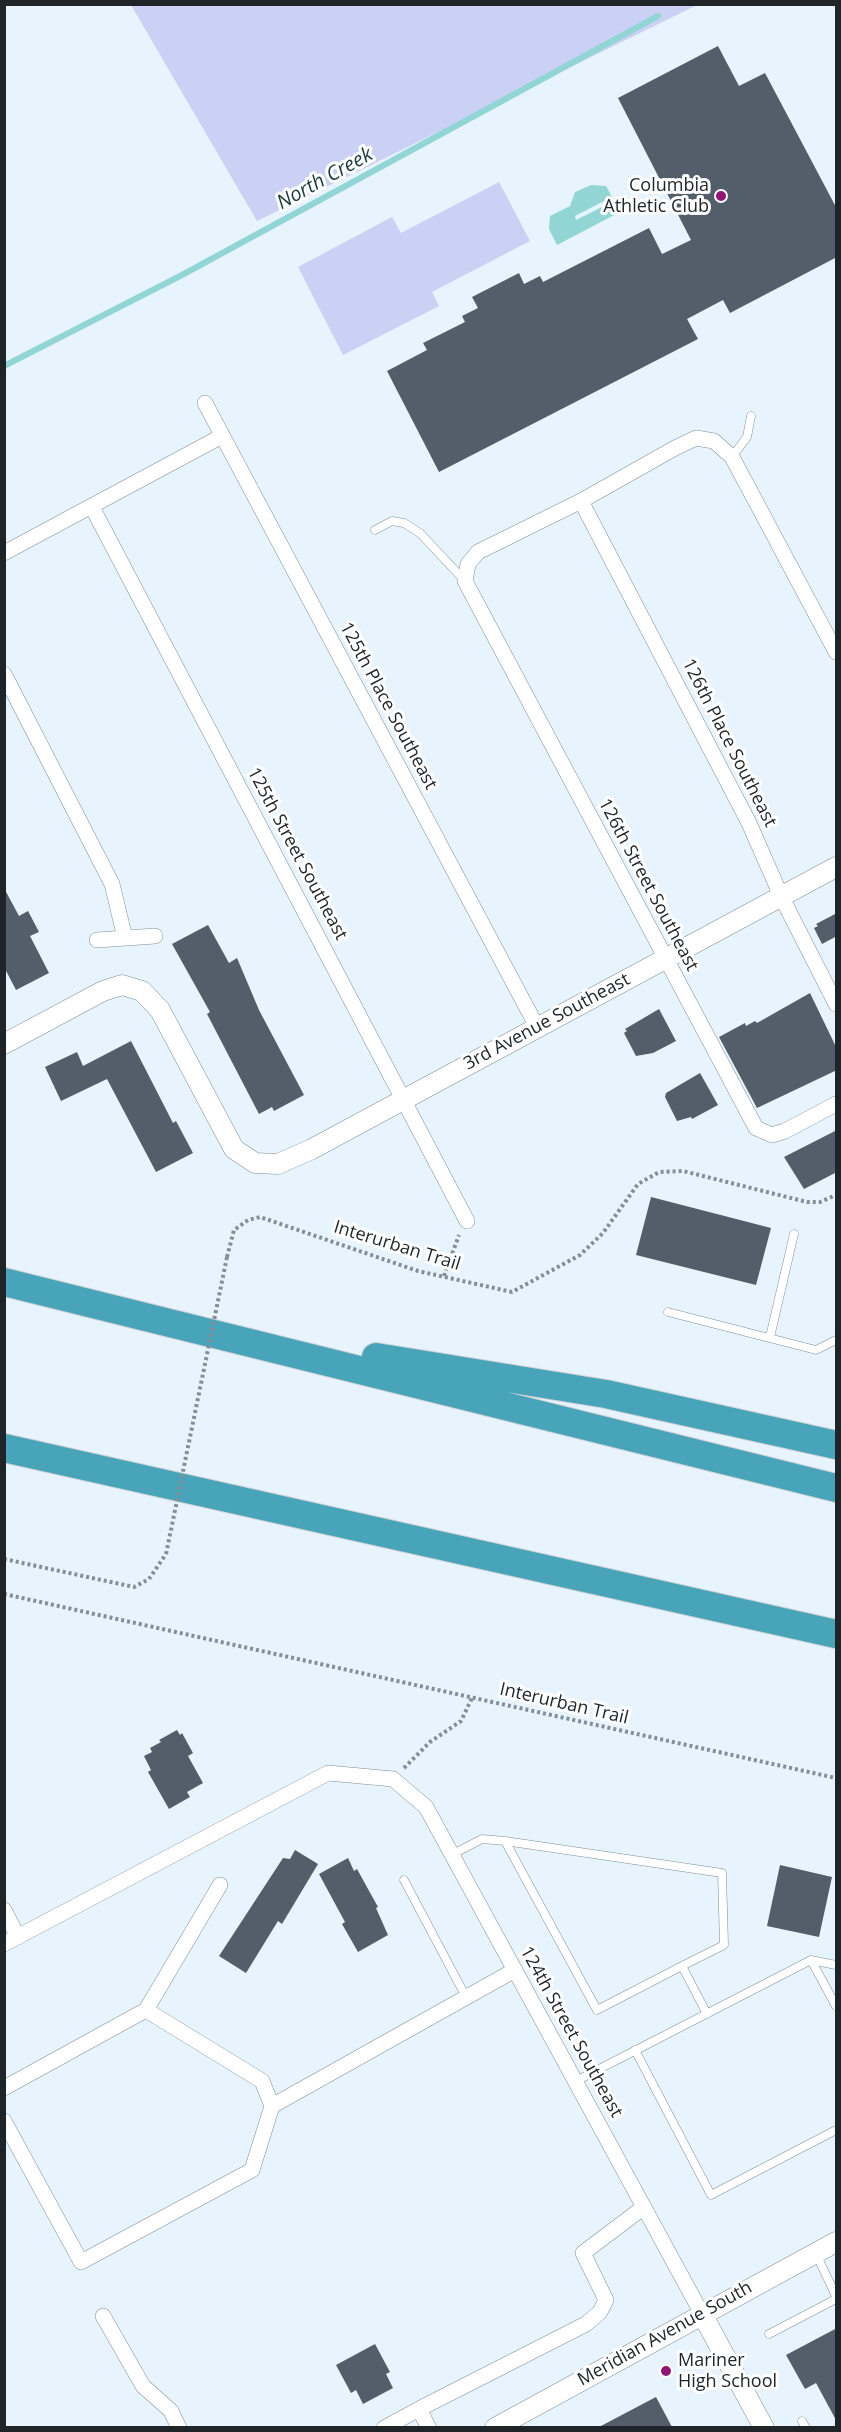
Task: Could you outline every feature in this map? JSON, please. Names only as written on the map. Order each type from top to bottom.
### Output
[{"type":"highway","points":[[4,1282],[837,1488]]},
{"type":"highway","points":[[182,1326],[606,1394],[837,1445]]},
{"type":"highway","points":[[4,1448],[837,1634]]},
{"type":"street","name":"125th Place Southeast","points":[[205,403],[537,1027]]},
{"type":"street","points":[[4,553],[222,436]]},
{"type":"street","points":[[465,581],[468,564],[478,552],[581,501],[696,438],[714,441],[732,457],[837,652]]},
{"type":"street","name":"126th Place Southeast","points":[[581,501],[750,823],[781,896],[837,1004]]},
{"type":"street","name":"125th Street Southeast","points":[[92,507],[467,1221]]},
{"type":"street","name":"126th Street Southeast","points":[[465,581],[756,1128],[772,1135],[785,1131],[837,1104]]},
{"type":"street","points":[[4,674],[112,884],[124,938]]},
{"type":"street","name":"3rd Avenue Southeast","points":[[4,1044],[103,991],[123,985],[142,991],[160,1010],[234,1149],[255,1163],[278,1164],[837,867]]},
{"type":"street","points":[[97,940],[156,936]]},
{"type":"street","points":[[4,1944],[328,1773],[393,1779]]},
{"type":"street","name":"124th Street Southeast","points":[[393,1779],[426,1807],[702,2313]]},
{"type":"street","points":[[4,2088],[146,2010],[220,1885]]},
{"type":"street","points":[[4,1910],[18,1937]]},
{"type":"street","points":[[272,2106],[515,1970]]},
{"type":"street","points":[[4,2121],[81,2262],[252,2170],[272,2106],[262,2081],[146,2010]]},
{"type":"street","points":[[384,2427],[586,2324],[606,2300],[583,2253],[644,2207]]},
{"type":"street","name":"Meridian Avenue South","points":[[495,2427],[837,2242]]},
{"type":"street","points":[[702,2313],[764,2427]]},
{"type":"street","points":[[103,2316],[143,2386],[171,2411],[179,2427]]},
{"type":"street","points":[[419,2409],[429,2427]]},
{"type":"lane","points":[[732,457],[747,437],[751,416]]},
{"type":"lane","points":[[375,530],[392,521],[404,524],[420,533],[465,581]]},
{"type":"lane","points":[[770,1337],[794,1234]]},
{"type":"lane","points":[[668,1312],[816,1350],[837,1340]]},
{"type":"lane","points":[[453,1854],[482,1839],[505,1840],[722,1873],[724,1945],[597,2010],[505,1840]]},
{"type":"lane","points":[[404,1880],[466,1997]]},
{"type":"lane","points":[[811,1960],[837,2006]]},
{"type":"lane","points":[[576,2081],[811,1960],[837,1965]]},
{"type":"lane","points":[[682,1966],[707,2014]]},
{"type":"lane","points":[[635,2050],[711,2195],[837,2130]]},
{"type":"lane","points":[[769,2334],[837,2297],[815,2253]]},
{"type":"path","name":"Interurban Trail","points":[[4,1559],[134,1587],[149,1579],[166,1554],[234,1230],[248,1220],[260,1217],[418,1270],[512,1292],[580,1255],[603,1233],[638,1184],[659,1172],[683,1171],[807,1202],[820,1202],[837,1195]]},
{"type":"path","points":[[444,1276],[453,1247],[467,1221]]},
{"type":"path","name":"Interurban Trail","points":[[4,1594],[837,1778]]},
{"type":"path","points":[[393,1779],[429,1742],[461,1721],[472,1698]]},
{"type":"shaded area","points":[[131,5],[697,5],[257,221]]},
{"type":"shaded area","points":[[499,182],[530,241],[432,292],[439,306],[343,355],[298,267],[392,217],[401,233]]},
{"type":"shaded area","points":[[591,185],[606,186],[612,197],[575,216],[576,220],[614,201],[620,212],[557,245],[549,229],[550,216],[570,206],[575,192]]},
{"type":"building","points":[[718,46],[739,86],[765,73],[837,209],[837,257],[730,313],[723,300],[687,319],[698,339],[439,472],[387,371],[427,350],[423,343],[465,322],[462,316],[478,308],[472,297],[519,273],[524,284],[540,276],[543,282],[649,228],[662,254],[691,240],[618,98]]},
{"type":"building","points":[[4,888],[19,916],[28,911],[39,932],[30,936],[49,973],[16,990],[4,967]]},
{"type":"building","points":[[837,913],[837,936],[822,944],[814,928],[818,926],[816,924]]},
{"type":"building","points":[[208,925],[229,963],[237,958],[259,1010],[304,1095],[274,1111],[272,1107],[259,1114],[207,1014],[210,1012],[172,944]]},
{"type":"building","points":[[810,993],[837,1049],[837,1070],[757,1108],[719,1037],[745,1023],[746,1026],[755,1021],[757,1023]]},
{"type":"building","points":[[659,1009],[676,1041],[653,1053],[636,1056],[624,1033],[627,1031],[625,1029]]},
{"type":"building","points":[[131,1041],[173,1123],[176,1121],[193,1153],[156,1172],[107,1079],[61,1101],[45,1067],[77,1052],[83,1066]]},
{"type":"building","points":[[700,1073],[718,1105],[692,1119],[691,1117],[677,1121],[665,1097],[666,1093]]},
{"type":"building","points":[[837,1130],[837,1172],[804,1189],[784,1157]]},
{"type":"building","points":[[651,1197],[771,1228],[756,1285],[636,1255]]},
{"type":"building","points":[[177,1730],[180,1735],[182,1733],[193,1753],[188,1756],[203,1783],[187,1792],[190,1797],[169,1809],[148,1772],[151,1770],[144,1756],[152,1752],[150,1748],[161,1742],[159,1740]]},
{"type":"building","points":[[295,1850],[318,1864],[282,1924],[278,1921],[246,1973],[219,1956],[283,1858],[290,1859]]},
{"type":"building","points":[[348,1858],[354,1871],[357,1869],[378,1907],[376,1908],[388,1935],[358,1952],[319,1874]]},
{"type":"building","points":[[780,1865],[832,1877],[819,1937],[767,1926]]},
{"type":"building","points":[[837,2328],[837,2422],[816,2383],[805,2389],[786,2355]]},
{"type":"building","points":[[375,2344],[390,2372],[386,2374],[393,2388],[363,2404],[356,2390],[351,2393],[336,2365]]},
{"type":"building","points":[[656,2397],[672,2427],[599,2427]]},
{"type":"waterway","name":"North Creek","points":[[4,366],[182,275],[658,16]]},
{"type":"place","name":"Columbia Athletic Club","points":[[721,196]]},
{"type":"place","name":"Mariner High School","points":[[666,2371]]}]
